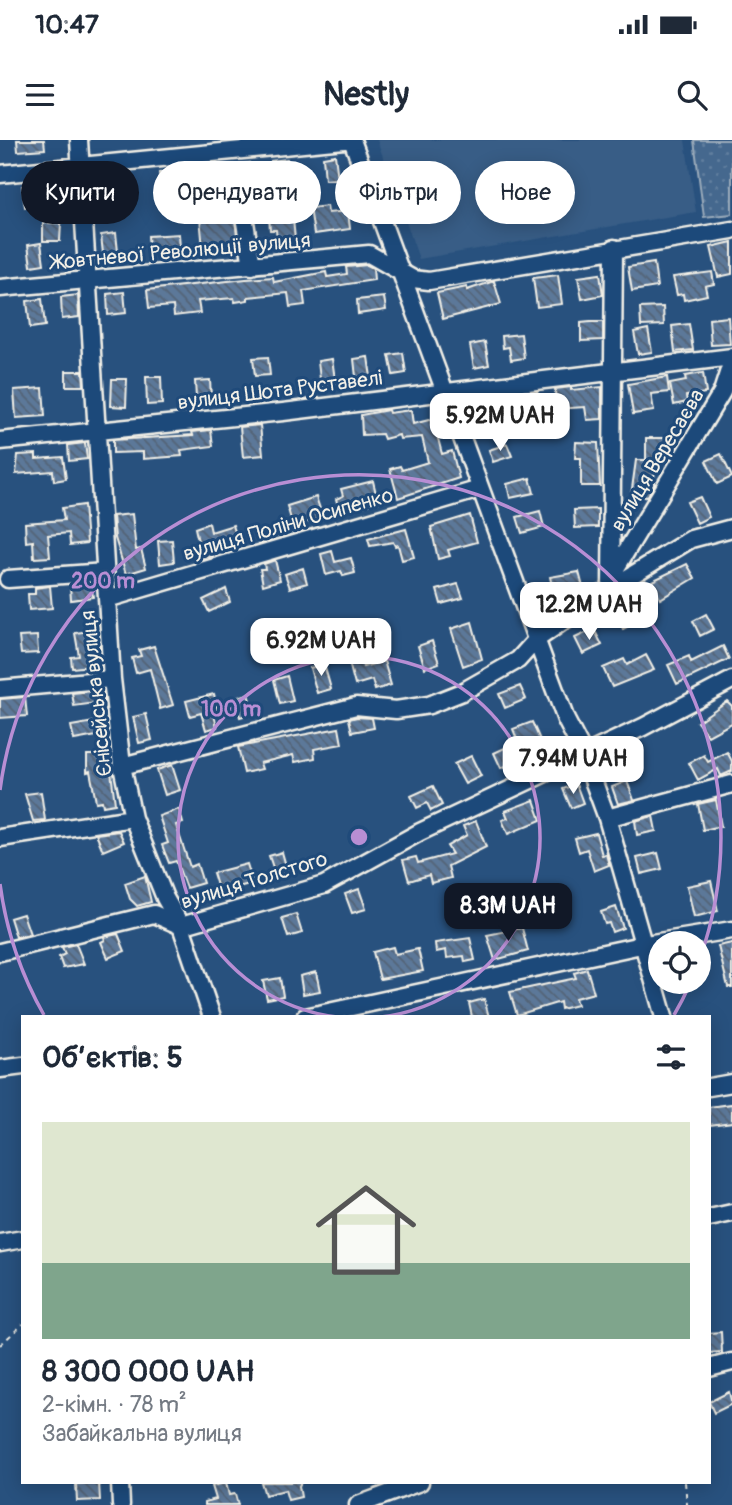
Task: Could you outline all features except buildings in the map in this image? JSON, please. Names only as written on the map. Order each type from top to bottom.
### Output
[{"type":"street","name":"Єнісейська вулиця","points":[[79,140],[81,161]]},
{"type":"street","points":[[139,161],[344,140]]},
{"type":"street","points":[[352,140],[566,720],[583,753],[607,818],[646,944],[664,1015]]},
{"type":"street","points":[[0,174],[21,172]]},
{"type":"street","name":"Єнісейська вулиця","points":[[86,224],[95,433],[112,680],[122,766],[133,818],[165,898],[181,926],[211,1015]]},
{"type":"street","points":[[245,224],[252,266]]},
{"type":"street","name":"Жовтневої Революції вулиця","points":[[0,288],[369,254],[413,279],[429,281],[732,230]]},
{"type":"street","points":[[611,582],[614,248]]},
{"type":"street","name":"вулиця Шота Руставелі","points":[[0,441],[95,433],[615,369],[732,359]]},
{"type":"street","name":"вулиця Вересаєва","points":[[611,582],[722,393],[732,359]]},
{"type":"street","name":"вулиця Поліни Осипенко","points":[[107,599],[480,489]]},
{"type":"street","points":[[122,766],[356,706],[396,710],[429,705],[462,692],[518,660],[536,640],[611,582],[691,539],[732,528]]},
{"type":"street","points":[[8,579],[105,572]]},
{"type":"street","points":[[0,689],[112,680]]},
{"type":"street","name":"вулиця Толстого","points":[[0,952],[155,914],[181,926],[324,885],[420,832],[643,727],[732,680]]},
{"type":"street","points":[[607,818],[732,784]]},
{"type":"street","points":[[0,838],[133,818]]},
{"type":"street","points":[[314,1015],[646,944],[732,930]]},
{"type":"street","points":[[0,1069],[21,1066]]},
{"type":"street","points":[[711,1087],[732,1083]]},
{"type":"street","points":[[711,1218],[732,1213]]},
{"type":"street","points":[[0,1243],[21,1239]]},
{"type":"street","points":[[711,1367],[732,1362]]},
{"type":"street","points":[[120,1484],[121,1505]]},
{"type":"street","points":[[358,1505],[415,1484]]},
{"type":"path","points":[[0,1345],[21,1326]]},
{"type":"path","points":[[685,1484],[687,1505]]},
{"type":"shaded area","points":[[377,140],[685,140],[696,212],[419,259],[407,224],[461,224],[461,161],[384,161]]},
{"type":"shaded area","points":[[694,140],[732,140],[732,214],[704,217]]}]
